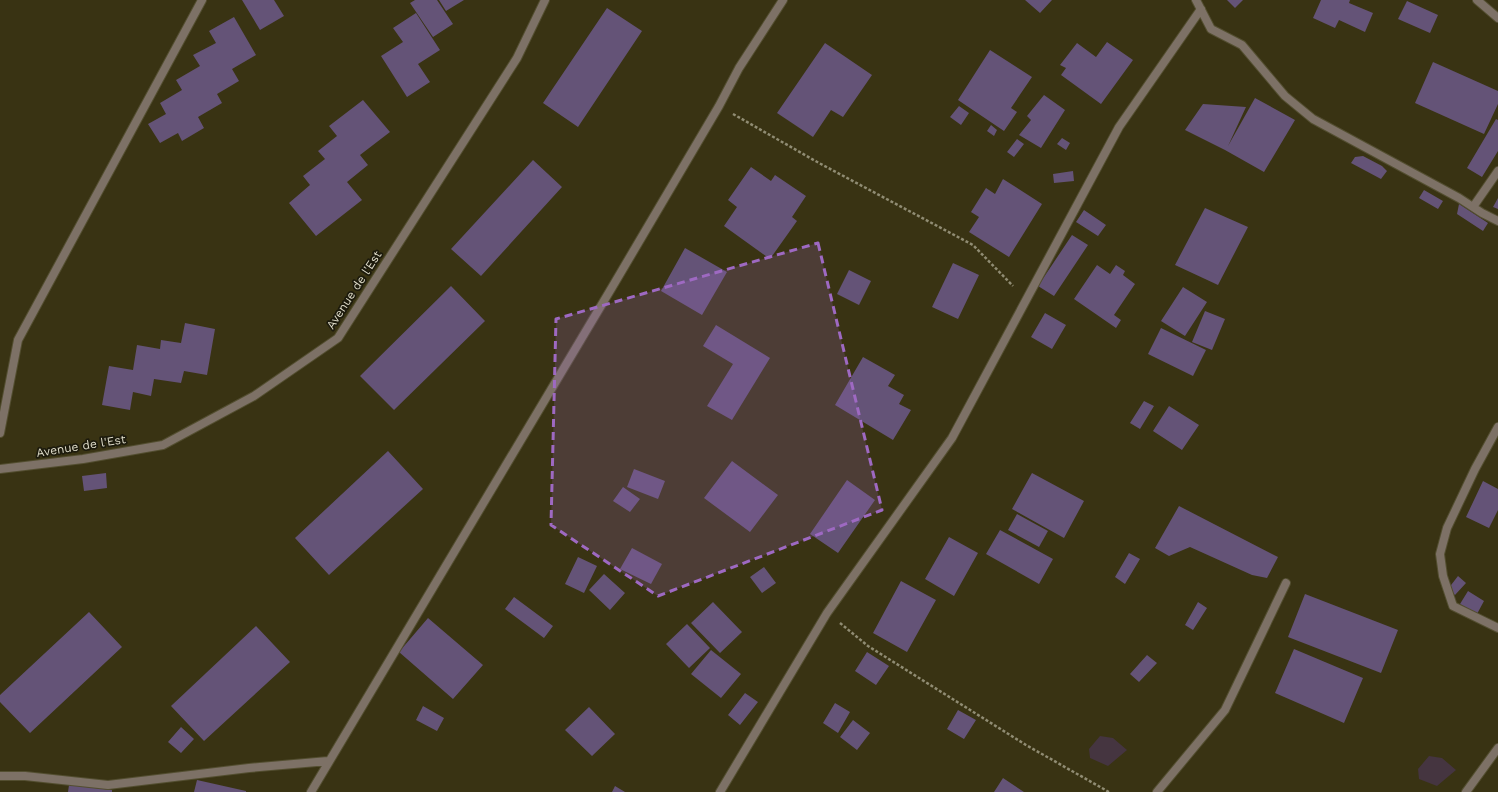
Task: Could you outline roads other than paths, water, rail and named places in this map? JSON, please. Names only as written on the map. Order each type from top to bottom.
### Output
[{"type":"street","points":[[0,434],[18,340],[202,0]]},
{"type":"street","name":"Avenue de l'Est","points":[[0,469],[83,459],[163,445],[254,396],[338,338],[517,58],[545,0]]},
{"type":"street","points":[[311,792],[328,761],[614,284],[719,106],[739,68],[783,0]]},
{"type":"street","points":[[1196,0],[1211,29],[1242,45],[1285,96],[1313,119],[1452,194],[1482,214],[1498,221]]},
{"type":"street","points":[[1477,0],[1498,18]]},
{"type":"street","points":[[720,792],[827,613],[952,438],[1119,127],[1201,9]]},
{"type":"street","points":[[1473,207],[1498,171]]},
{"type":"street","points":[[1498,427],[1475,469],[1447,528],[1440,554],[1443,576],[1453,606],[1498,628]]},
{"type":"street","points":[[1157,792],[1225,710],[1286,583]]},
{"type":"street","points":[[1466,792],[1498,748]]},
{"type":"street","points":[[0,776],[25,776],[108,785],[248,768],[328,761]]}]
